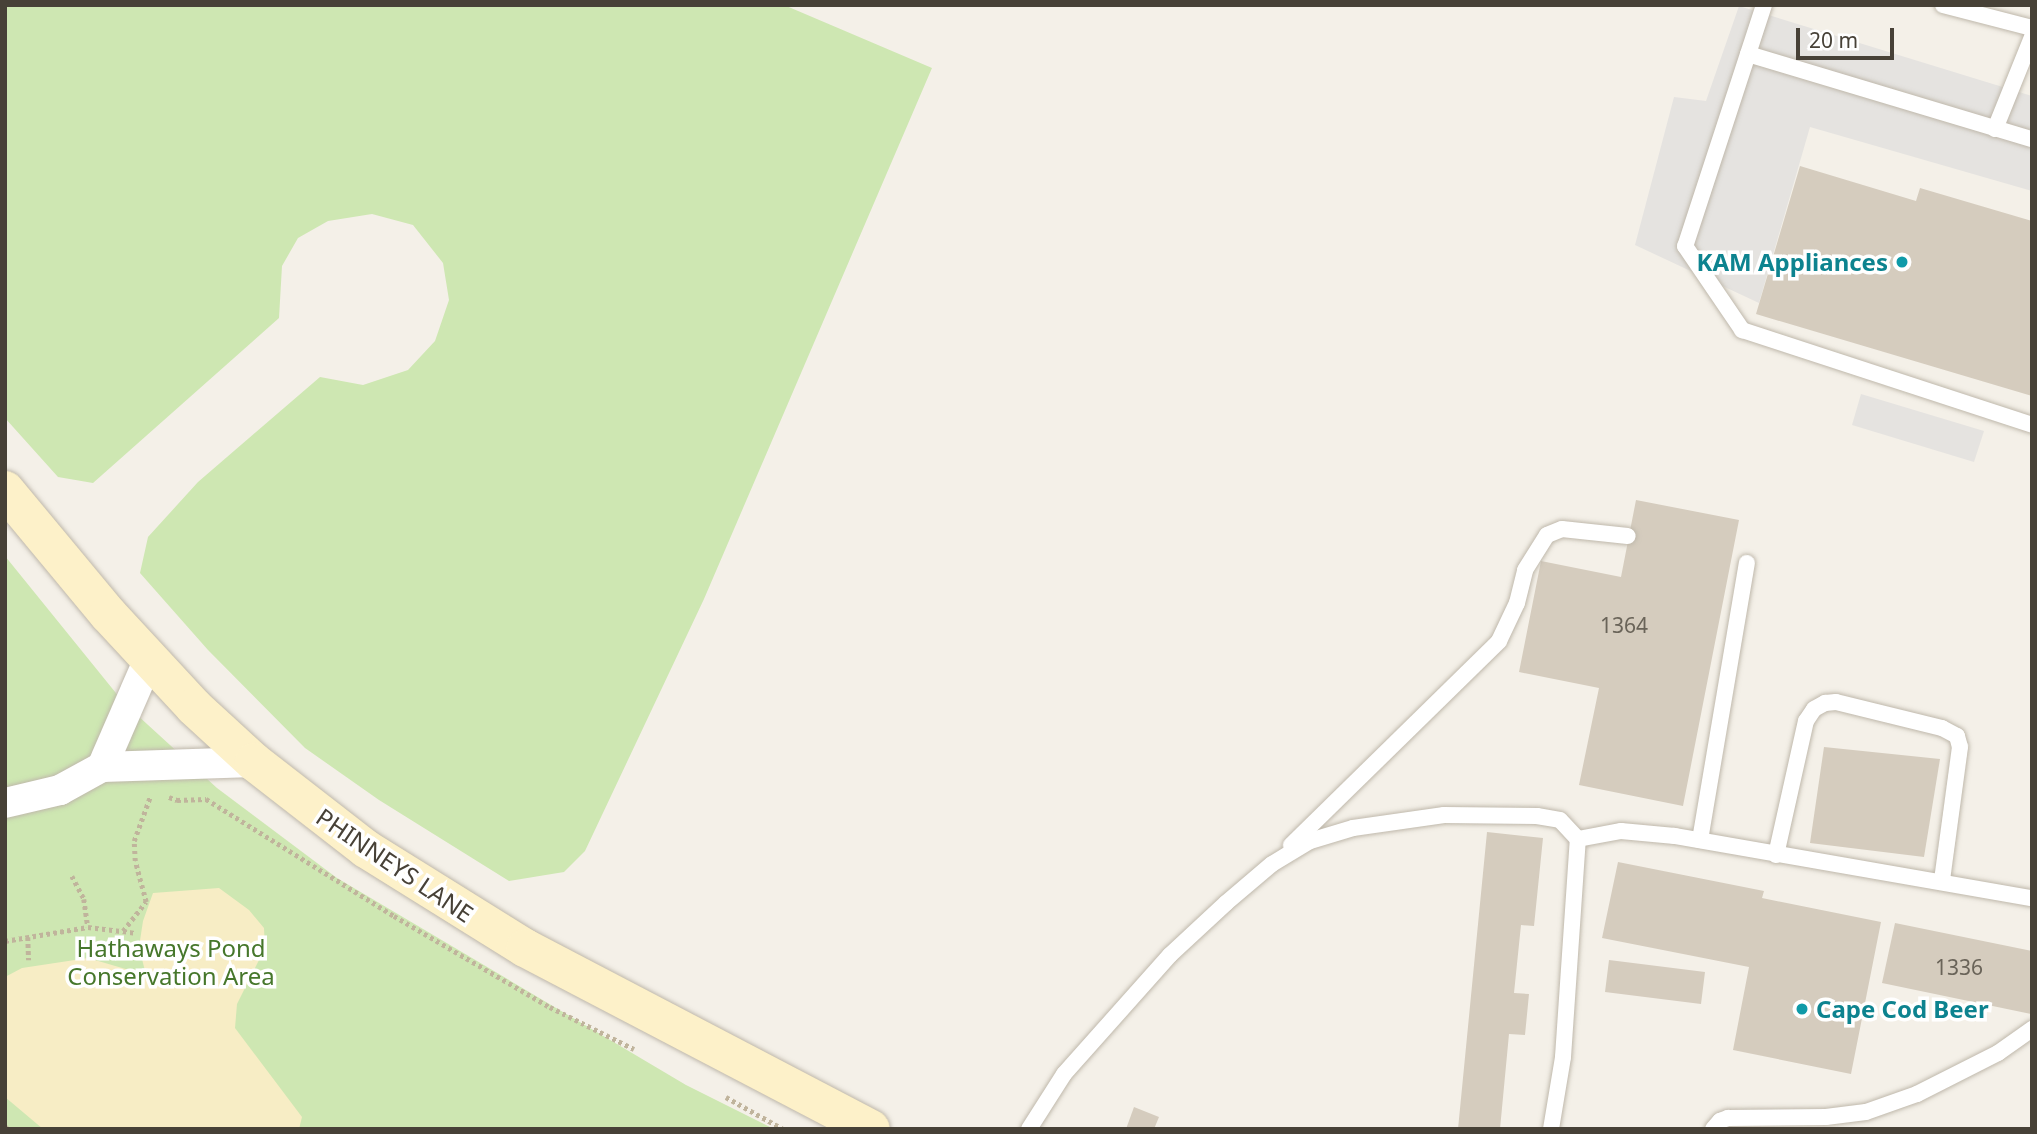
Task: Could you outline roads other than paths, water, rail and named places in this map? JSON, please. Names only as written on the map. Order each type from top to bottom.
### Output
[{"type":"main road","name":"PHINNEYS LANE","points":[[5,490],[149,659],[254,762],[366,849],[472,918],[871,1129]]},
{"type":"street","points":[[102,767],[149,659]]},
{"type":"street","points":[[5,803],[60,790],[102,767],[254,762]]},
{"type":"lane","points":[[1764,5],[1685,246],[1742,330],[2032,425]]},
{"type":"lane","points":[[1943,5],[2032,28]]},
{"type":"lane","points":[[1995,129],[2032,37]]},
{"type":"lane","points":[[1748,54],[2032,139]]},
{"type":"lane","points":[[1029,1129],[1064,1073],[1161,965],[1272,864],[1499,641],[1517,603],[1525,570],[1548,535],[1562,529],[1628,536]]},
{"type":"lane","points":[[1700,840],[1747,563]]},
{"type":"lane","points":[[1776,855],[1806,721],[1814,709],[1836,702],[1942,727],[1957,736],[1960,747],[1942,880]]},
{"type":"lane","points":[[1272,864],[1310,841],[1353,828],[1444,815],[1537,816],[1560,820],[1578,839],[1563,1057],[1551,1129]]},
{"type":"lane","points":[[1578,839],[1621,831],[1700,840],[1776,855],[1942,880],[2032,898]]},
{"type":"lane","points":[[1713,1129],[1728,1118],[1826,1117],[1866,1112],[1917,1094],[1998,1053],[2032,1029]]},
{"type":"place","name":"KAM Appliances","points":[[1902,262]]},
{"type":"place","name":"Cape Cod Beer","points":[[1802,1009]]},
{"type":"park label","name":"Hathaways Pond Conservation Area","points":[[171,962]]}]
